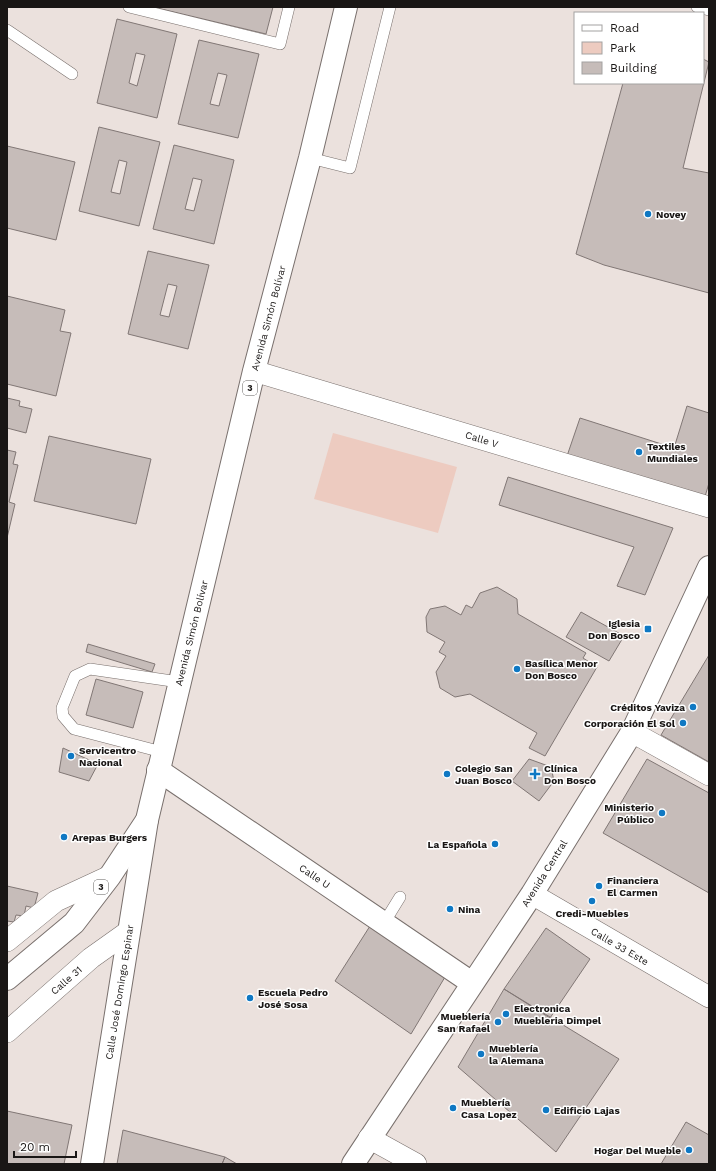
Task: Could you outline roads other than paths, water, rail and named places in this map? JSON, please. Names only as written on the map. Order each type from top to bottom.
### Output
[{"type":"main road","name":"Avenida Simón Bolívar","points":[[160,761],[254,371],[310,158],[346,7]]},
{"type":"main road","name":"Avenida Central","points":[[353,1164],[532,894],[632,732],[709,568]]},
{"type":"main road","name":"3","points":[[7,979],[74,923],[110,876],[147,820],[160,761]]},
{"type":"main road","name":"Calle U","points":[[160,761],[384,923],[472,983]]},
{"type":"main road","name":"Calle José Domingo Espinar","points":[[92,1164],[147,820]]},
{"type":"street","name":"Calle V","points":[[254,371],[709,507]]},
{"type":"street","points":[[632,732],[709,775]]},
{"type":"street","points":[[7,941],[56,901],[110,876]]},
{"type":"street","name":"Calle 33 Este","points":[[532,894],[709,996]]},
{"type":"street","name":"Calle 31","points":[[7,1032],[91,958],[129,931]]},
{"type":"street","points":[[370,1138],[416,1164]]},
{"type":"lane","points":[[128,7],[280,44],[289,7]]},
{"type":"lane","points":[[310,158],[350,168],[390,7]]},
{"type":"lane","points":[[697,7],[709,10]]},
{"type":"lane","points":[[7,30],[72,74]]},
{"type":"lane","points":[[160,761],[74,729],[63,716],[62,708],[75,676],[90,669],[179,682]]},
{"type":"lane","points":[[384,923],[400,897]]},
{"type":"place","name":"Novey","points":[[648,214]]},
{"type":"place","name":"Textiles Mundiales","points":[[639,452]]},
{"type":"place","name":"Iglesia Don Bosco","points":[[648,629]]},
{"type":"place","name":"Basílica Menor Don Bosco","points":[[517,669]]},
{"type":"place","name":"Créditos Yaviza","points":[[693,707]]},
{"type":"place","name":"Corporación El Sol","points":[[683,723]]},
{"type":"place","name":"Servicentro Nacional","points":[[71,756]]},
{"type":"place","name":"Colegio San Juan Bosco","points":[[447,774]]},
{"type":"place","name":"Clínica Don Bosco","points":[[535,774]]},
{"type":"place","name":"Ministerio Público","points":[[662,813]]},
{"type":"place","name":"Arepas Burgers","points":[[64,837]]},
{"type":"place","name":"La Española","points":[[495,844]]},
{"type":"place","name":"Financiera El Carmen","points":[[599,886]]},
{"type":"place","name":"Credi-Muebles","points":[[592,901]]},
{"type":"place","name":"Nina","points":[[450,909]]},
{"type":"place","name":"Escuela Pedro José Sosa","points":[[250,998]]},
{"type":"place","name":"Electronica Muebleria Dimpel","points":[[506,1014]]},
{"type":"place","name":"Mueblería San Rafael","points":[[498,1022]]},
{"type":"place","name":"Mueblería la Alemana","points":[[481,1054]]},
{"type":"place","name":"Mueblería Casa Lopez","points":[[453,1108]]},
{"type":"place","name":"Edificio Lajas","points":[[546,1110]]},
{"type":"place","name":"Hogar Del Mueble","points":[[689,1150]]}]
